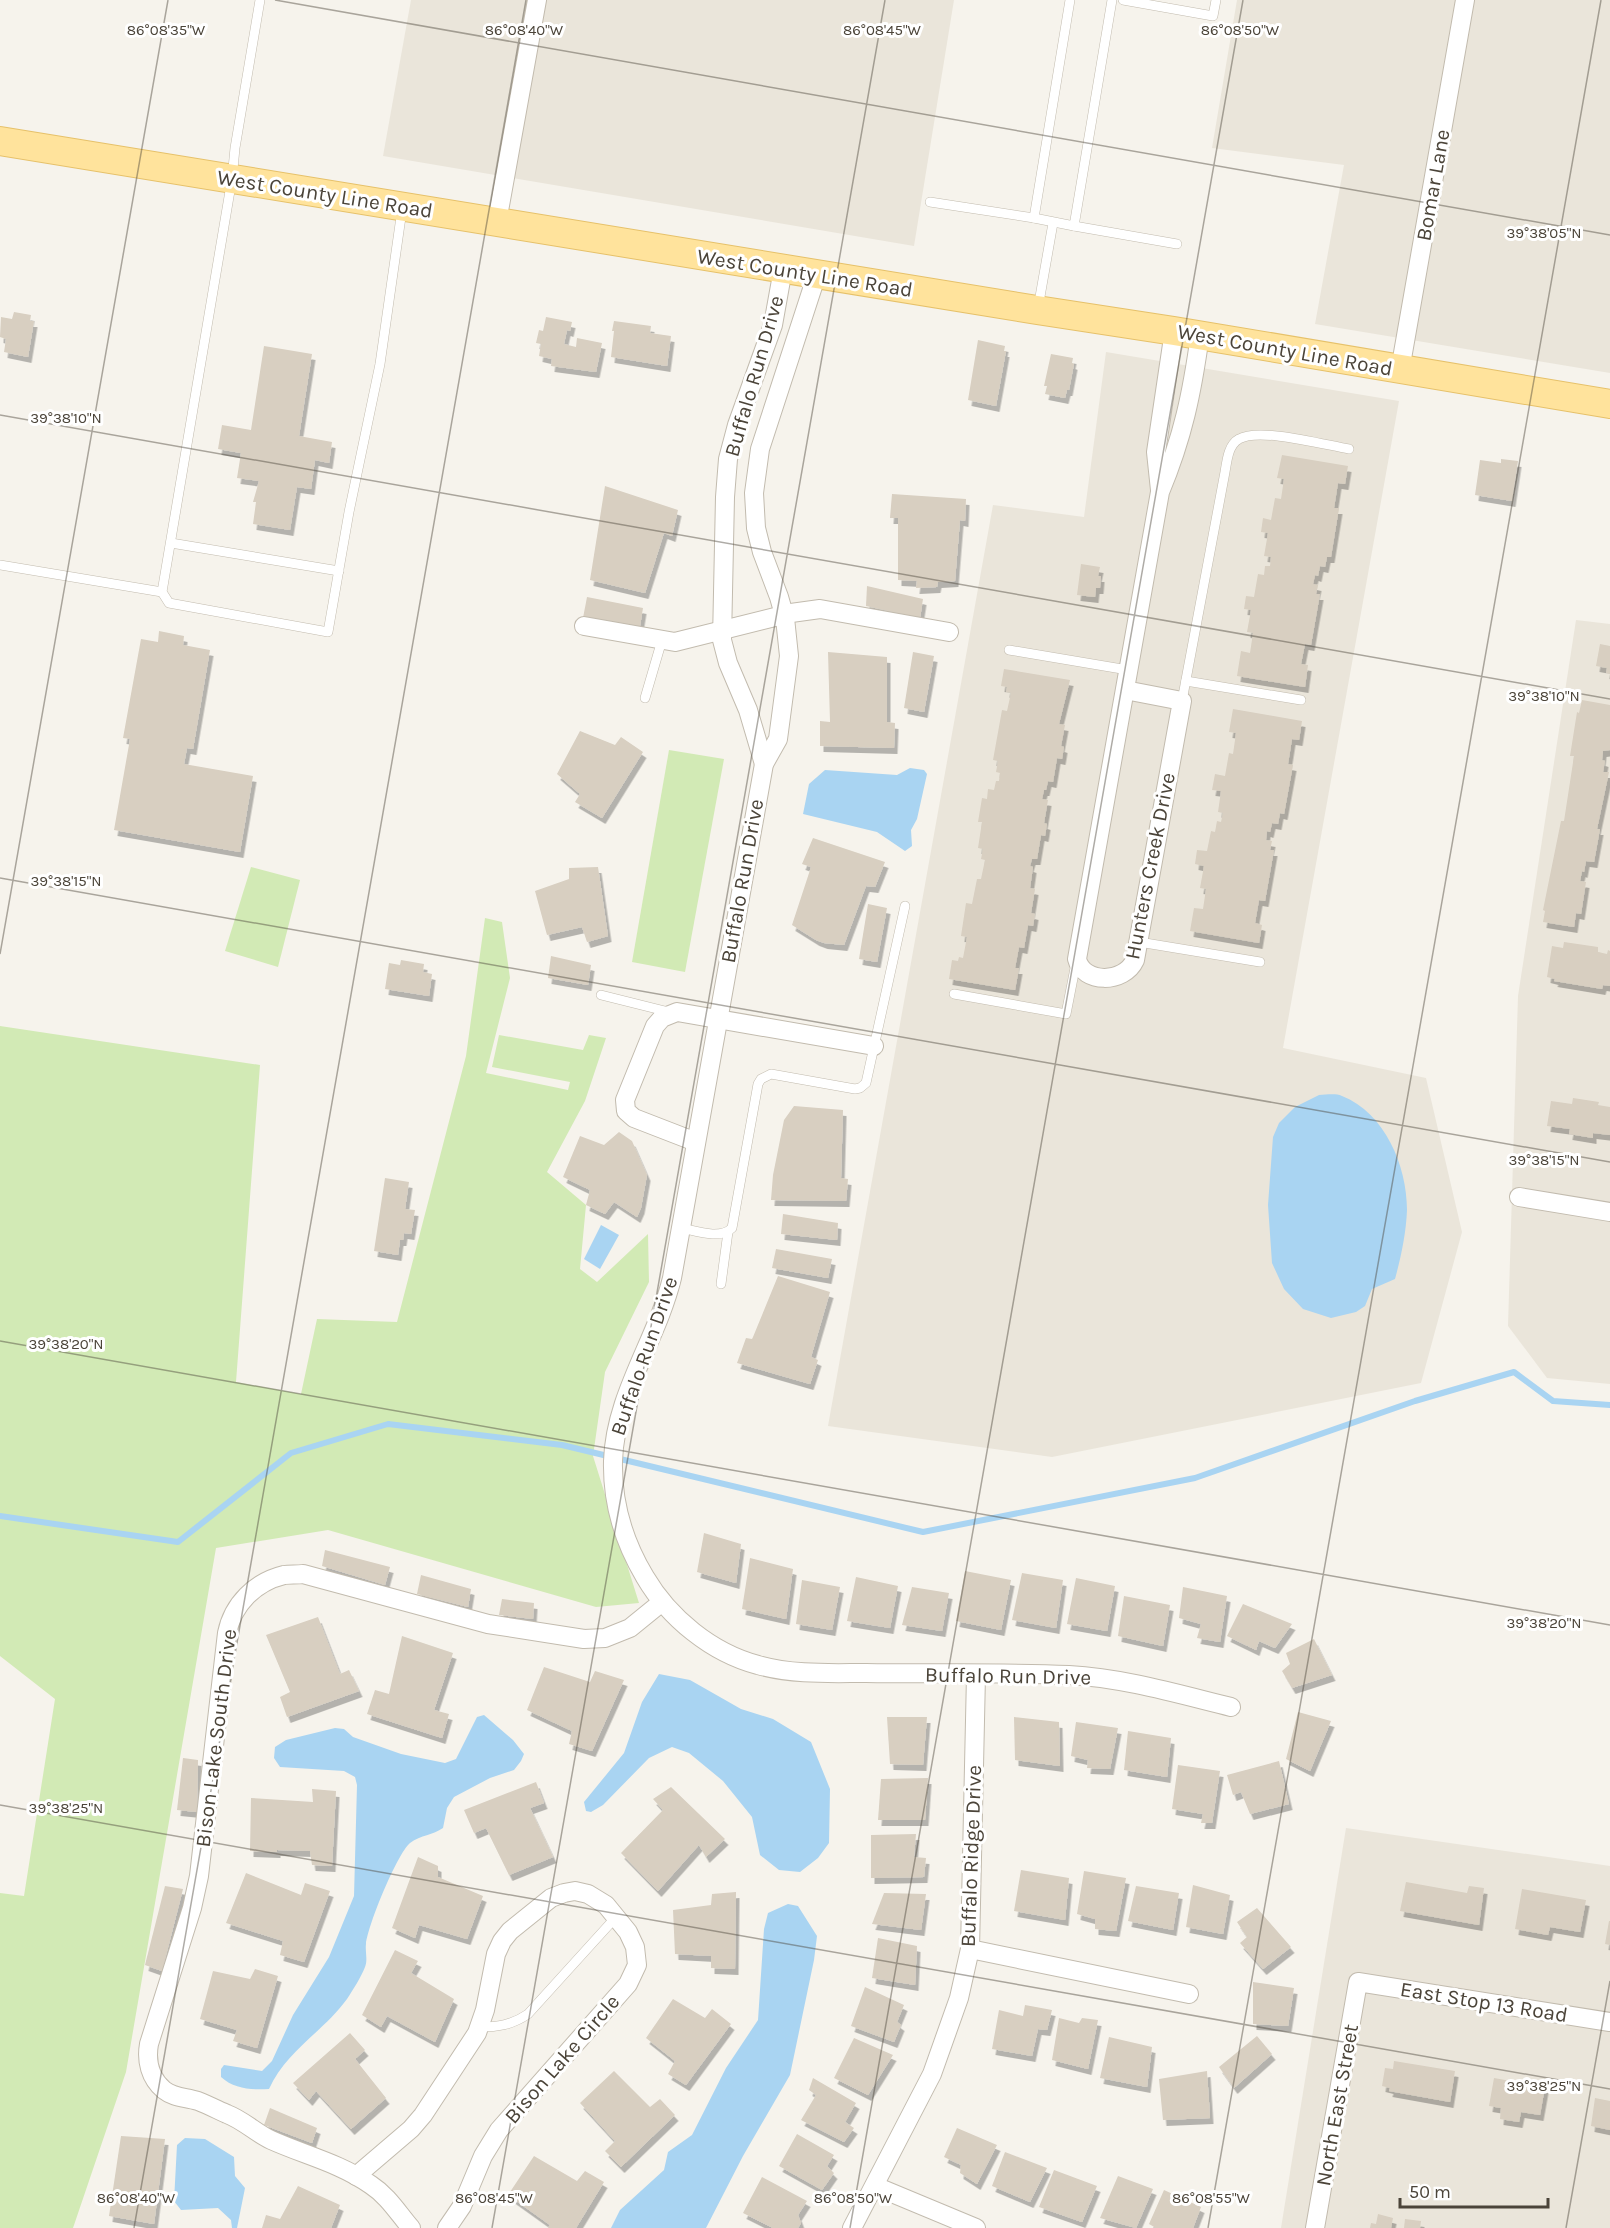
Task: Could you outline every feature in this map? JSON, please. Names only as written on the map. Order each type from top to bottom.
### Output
[{"type":"main road","name":"West County Line Road","points":[[0,141],[1187,333],[1610,404]]},
{"type":"street","points":[[497,222],[537,0]]},
{"type":"street","name":"Bomar Lane","points":[[1400,370],[1465,0]]},
{"type":"street","name":"Buffalo Run Drive","points":[[764,764],[748,710],[728,663],[721,632],[728,459],[737,425],[773,325],[783,269]]},
{"type":"street","name":"Buffalo Run Drive","points":[[817,274],[760,449],[755,479],[756,528],[762,552],[780,597],[788,647],[787,679],[778,739],[764,764],[668,1293],[626,1397],[614,1451],[615,1495],[623,1532],[638,1566],[662,1602],[711,1644],[732,1656],[759,1665],[804,1672],[1041,1674],[1098,1677],[1231,1707]]},
{"type":"street","points":[[1160,492],[1156,452],[1187,333]]},
{"type":"street","points":[[1077,959],[1160,492],[1176,455],[1191,398],[1187,333]]},
{"type":"street","points":[[584,626],[675,642],[784,615],[820,609],[949,632]]},
{"type":"street","points":[[1125,690],[1182,700]]},
{"type":"street","name":"Hunters Creek Drive","points":[[1077,959],[1080,968],[1087,974],[1099,977],[1118,976],[1126,973],[1132,966],[1139,942],[1182,700]]},
{"type":"street","points":[[696,1142],[634,1118],[630,1116],[625,1107],[625,1100],[655,1026],[662,1018],[674,1013],[717,1018],[874,1046]]},
{"type":"street","points":[[1519,1197],[1610,1212]]},
{"type":"street","name":"Bison Lake South Drive","points":[[356,2176],[336,2165],[268,2139],[231,2115],[198,2101],[179,2098],[169,2093],[157,2083],[149,2067],[149,2044],[192,1908],[199,1876],[227,1633],[234,1613],[250,1592],[284,1575],[303,1574],[488,1624],[594,1639],[605,1638],[630,1628],[662,1602]]},
{"type":"street","name":"Buffalo Ridge Drive","points":[[852,2228],[932,2074],[959,1998],[970,1949],[976,1675]]},
{"type":"street","name":"Bison Lake Circle","points":[[447,2228],[462,2206],[483,2156],[499,2130],[631,1980],[637,1965],[637,1954],[628,1932],[606,1905],[593,1896],[575,1892],[551,1898],[506,1934],[496,1954],[485,2010],[479,2027]]},
{"type":"street","points":[[970,1949],[1189,1994]]},
{"type":"street","name":"East Stop 13 Road","points":[[1358,1982],[1610,2022]]},
{"type":"street","name":"North East Street","points":[[1315,2228],[1358,1982]]},
{"type":"street","points":[[411,2228],[384,2196],[356,2176],[414,2125],[467,2050],[479,2027]]},
{"type":"street","points":[[875,2186],[976,2228]]},
{"type":"lane","points":[[260,0],[162,592],[169,603],[328,632],[380,364],[403,207]]},
{"type":"lane","points":[[1034,218],[1071,0]]},
{"type":"lane","points":[[1074,226],[1112,0]]},
{"type":"lane","points":[[1123,0],[1213,16],[1216,0]]},
{"type":"lane","points":[[930,202],[1178,244]]},
{"type":"lane","points":[[1037,310],[1053,222]]},
{"type":"lane","points":[[1182,700],[1232,445],[1238,439],[1246,436],[1267,434],[1349,449]]},
{"type":"lane","points":[[171,543],[339,571]]},
{"type":"lane","points":[[0,565],[162,592]]},
{"type":"lane","points":[[645,698],[662,640]]},
{"type":"lane","points":[[1009,650],[1128,670]]},
{"type":"lane","points":[[1186,681],[1301,700]]},
{"type":"lane","points":[[721,1284],[728,1232],[734,1221],[758,1084],[761,1079],[771,1074],[860,1088],[868,1080],[905,906]]},
{"type":"lane","points":[[1139,942],[1260,962]]},
{"type":"lane","points":[[954,994],[1066,1014],[1077,959]]},
{"type":"lane","points":[[601,995],[674,1013]]},
{"type":"lane","points":[[681,1228],[714,1234],[728,1232]]},
{"type":"lane","points":[[479,2027],[504,2026],[517,2022],[528,2014],[616,1917]]},
{"type":"shaded area","points":[[411,0],[954,0],[914,246],[383,156]]},
{"type":"shaded area","points":[[1237,0],[1610,0],[1610,373],[1315,324],[1344,165],[1212,148]]},
{"type":"shaded area","points":[[1106,352],[1399,401],[1283,1048],[1426,1078],[1462,1232],[1421,1383],[1052,1457],[828,1426],[993,505],[1084,517]]},
{"type":"shaded area","points":[[1576,620],[1610,624],[1610,1384],[1547,1378],[1508,1326],[1518,996]]},
{"type":"shaded area","points":[[1346,1828],[1610,1866],[1610,2228],[1281,2228]]},
{"type":"green space","points":[[669,750],[724,759],[685,972],[632,962]]},
{"type":"green space","points":[[251,867],[300,880],[278,967],[225,951]]},
{"type":"green space","points":[[485,918],[502,922],[510,978],[486,1073],[568,1090],[570,1082],[492,1067],[499,1035],[583,1050],[589,1035],[606,1038],[585,1101],[547,1172],[586,1205],[580,1269],[597,1282],[648,1234],[649,1282],[605,1372],[593,1456],[639,1603],[596,1607],[328,1530],[216,1548],[126,2072],[73,2228],[0,2228],[0,1893],[24,1896],[55,1699],[0,1656],[0,1026],[260,1065],[236,1382],[301,1394],[317,1319],[397,1322],[466,1056]]},
{"type":"water","points":[[910,768],[924,770],[927,774],[917,819],[911,830],[912,846],[905,851],[877,832],[803,814],[809,784],[825,770],[897,775]]},
{"type":"water","points":[[1319,1095],[1339,1095],[1357,1104],[1381,1128],[1398,1159],[1406,1193],[1407,1210],[1406,1228],[1395,1279],[1372,1289],[1365,1306],[1356,1312],[1331,1318],[1303,1309],[1284,1289],[1272,1263],[1268,1205],[1273,1137],[1279,1123],[1295,1107]]},
{"type":"water","points":[[601,1225],[619,1235],[600,1269],[584,1259]]},
{"type":"water","points":[[659,1674],[690,1680],[741,1709],[773,1719],[811,1742],[830,1789],[829,1843],[818,1858],[800,1872],[779,1870],[760,1855],[752,1817],[723,1781],[689,1753],[672,1747],[649,1758],[603,1805],[591,1812],[586,1811],[584,1802],[624,1753],[642,1702]]},
{"type":"water","points":[[484,1715],[513,1740],[524,1754],[521,1761],[514,1770],[490,1778],[454,1797],[447,1808],[443,1828],[414,1840],[404,1850],[372,1922],[366,1944],[366,1964],[357,1983],[337,2011],[285,2064],[269,2089],[244,2088],[226,2081],[221,2077],[221,2069],[224,2065],[262,2071],[272,2061],[293,2015],[329,1957],[354,1896],[357,1785],[355,1777],[344,1771],[280,1767],[274,1758],[275,1747],[286,1740],[335,1728],[344,1729],[353,1737],[401,1754],[445,1763],[456,1759],[477,1717]]},
{"type":"water","points":[[788,1904],[798,1906],[817,1936],[790,2075],[743,2156],[706,2228],[611,2228],[620,2210],[664,2170],[668,2152],[692,2135],[726,2068],[758,2020],[764,1929],[768,1913]]},
{"type":"water","points":[[185,2138],[205,2139],[234,2157],[235,2176],[245,2188],[237,2228],[232,2228],[231,2220],[218,2208],[181,2210],[174,2201],[177,2145]]},
{"type":"building","points":[[14,312],[31,315],[30,321],[34,321],[28,357],[4,352],[6,339],[0,337],[1,317],[12,319]]},
{"type":"building","points":[[546,317],[572,322],[570,331],[567,330],[564,344],[576,347],[577,338],[602,343],[596,372],[551,366],[552,359],[539,356],[541,344],[536,343],[539,330],[543,331]]},
{"type":"building","points":[[614,321],[651,326],[650,333],[671,336],[667,366],[611,357]]},
{"type":"building","points":[[978,340],[1005,346],[996,406],[968,400]]},
{"type":"building","points":[[264,346],[312,354],[299,436],[332,442],[329,463],[315,460],[311,489],[297,487],[290,530],[253,524],[256,502],[253,502],[259,481],[237,478],[241,453],[218,449],[222,425],[251,430]]},
{"type":"building","points":[[1051,354],[1073,358],[1069,390],[1065,398],[1045,394],[1047,386],[1044,386]]},
{"type":"building","points":[[1282,455],[1348,466],[1345,484],[1338,483],[1334,508],[1339,508],[1331,557],[1327,557],[1325,567],[1320,566],[1313,584],[1318,585],[1316,594],[1320,594],[1311,645],[1305,644],[1301,664],[1308,665],[1305,687],[1237,676],[1241,651],[1250,653],[1253,633],[1247,632],[1251,610],[1244,609],[1246,596],[1254,597],[1258,574],[1264,575],[1265,566],[1270,566],[1271,557],[1264,556],[1268,533],[1261,532],[1263,518],[1271,520],[1275,498],[1281,499],[1284,479],[1277,478]]},
{"type":"building","points":[[1501,459],[1518,461],[1512,501],[1475,495],[1480,460],[1501,463]]},
{"type":"building","points":[[605,486],[678,510],[672,536],[664,533],[645,593],[590,580]]},
{"type":"building","points":[[892,494],[966,499],[965,521],[960,520],[955,581],[938,582],[937,587],[916,588],[917,581],[898,580],[898,518],[890,518]]},
{"type":"building","points":[[1081,564],[1100,567],[1098,576],[1101,576],[1100,588],[1096,588],[1095,597],[1077,595]]},
{"type":"building","points":[[867,586],[923,599],[920,618],[866,606]]},
{"type":"building","points":[[587,597],[643,608],[640,626],[583,618]]},
{"type":"building","points":[[159,631],[184,636],[183,645],[210,650],[193,749],[187,748],[184,764],[253,776],[240,852],[114,830],[130,739],[123,738],[141,639],[158,642]]},
{"type":"building","points":[[1600,644],[1610,646],[1610,674],[1606,673],[1607,668],[1596,666]]},
{"type":"building","points":[[828,652],[887,657],[887,722],[895,723],[894,748],[820,746],[820,721],[830,722]]},
{"type":"building","points":[[913,652],[934,656],[924,712],[904,708]]},
{"type":"building","points":[[1004,669],[1070,680],[1059,724],[1065,725],[1061,746],[1064,747],[1062,759],[1057,758],[1053,782],[1048,781],[1046,790],[1044,790],[1042,799],[1048,800],[1044,823],[1047,824],[1045,836],[1041,835],[1037,859],[1032,859],[1030,866],[1033,867],[1030,888],[1035,889],[1031,913],[1035,914],[1033,926],[1028,925],[1024,948],[1019,947],[1015,968],[1019,968],[1015,990],[949,979],[952,960],[958,961],[959,957],[963,958],[967,937],[961,936],[966,903],[972,904],[977,879],[981,879],[985,860],[981,859],[983,849],[978,848],[982,822],[978,822],[982,798],[987,799],[988,789],[994,790],[996,781],[999,781],[1000,773],[996,772],[998,761],[993,760],[1002,710],[1007,711],[1011,693],[1006,692],[1007,687],[1001,686]]},
{"type":"building","points":[[1582,700],[1610,705],[1610,750],[1603,751],[1602,760],[1605,761],[1603,772],[1609,772],[1597,829],[1600,829],[1594,862],[1586,861],[1584,872],[1582,871],[1580,881],[1586,882],[1581,914],[1576,913],[1574,927],[1543,922],[1545,911],[1543,910],[1561,821],[1564,821],[1574,756],[1570,756],[1577,712],[1579,713]]},
{"type":"building","points":[[1233,709],[1302,721],[1299,740],[1292,739],[1288,764],[1293,765],[1284,814],[1280,813],[1278,824],[1272,823],[1270,832],[1267,831],[1266,840],[1272,841],[1270,850],[1274,850],[1265,901],[1259,900],[1255,923],[1262,925],[1259,943],[1190,931],[1194,908],[1203,909],[1206,889],[1200,888],[1204,866],[1195,864],[1197,850],[1207,851],[1211,831],[1215,832],[1217,821],[1221,822],[1223,813],[1218,812],[1221,791],[1212,790],[1215,774],[1225,776],[1229,753],[1233,754],[1236,733],[1229,732]]},
{"type":"building","points":[[580,731],[615,745],[621,737],[643,752],[602,818],[575,802],[580,794],[557,774]]},
{"type":"building","points":[[813,838],[885,862],[875,887],[866,886],[844,945],[816,940],[792,925],[811,867],[802,864]]},
{"type":"building","points":[[598,867],[608,936],[587,942],[582,927],[547,935],[535,891],[569,879],[569,868]]},
{"type":"building","points":[[868,904],[887,908],[877,962],[859,959]]},
{"type":"building","points":[[1564,942],[1598,947],[1598,952],[1607,954],[1608,950],[1610,951],[1610,986],[1603,985],[1602,989],[1554,981],[1555,979],[1547,977],[1552,946],[1563,948]]},
{"type":"building","points":[[551,956],[591,965],[588,985],[548,978]]},
{"type":"building","points":[[401,960],[424,964],[423,972],[432,974],[429,996],[385,989],[389,963],[400,965]]},
{"type":"building","points":[[1573,1098],[1599,1102],[1598,1105],[1610,1107],[1610,1135],[1593,1133],[1593,1138],[1569,1134],[1570,1129],[1547,1126],[1551,1101],[1572,1104]]},
{"type":"building","points":[[794,1106],[843,1110],[841,1178],[848,1179],[846,1201],[771,1200],[773,1175],[784,1120]]},
{"type":"building","points":[[619,1132],[632,1141],[647,1175],[641,1208],[637,1217],[614,1202],[605,1214],[586,1205],[590,1190],[563,1177],[580,1136],[604,1145]]},
{"type":"building","points":[[385,1178],[409,1182],[405,1209],[415,1210],[411,1234],[404,1233],[403,1240],[400,1240],[398,1255],[374,1251]]},
{"type":"building","points":[[783,1214],[838,1223],[837,1240],[781,1234]]},
{"type":"building","points":[[776,1249],[832,1259],[828,1278],[772,1268]]},
{"type":"building","points":[[778,1276],[830,1292],[811,1357],[818,1360],[810,1384],[737,1363],[746,1338],[752,1339],[753,1337]]},
{"type":"building","points":[[704,1533],[741,1544],[736,1583],[697,1572]]},
{"type":"building","points":[[325,1550],[390,1567],[385,1585],[322,1566]]},
{"type":"building","points":[[750,1558],[793,1569],[786,1619],[742,1609]]},
{"type":"building","points":[[965,1571],[1011,1580],[1001,1630],[956,1621]]},
{"type":"building","points":[[1022,1573],[1063,1580],[1056,1628],[1012,1620]]},
{"type":"building","points":[[421,1575],[471,1589],[468,1607],[417,1594]]},
{"type":"building","points":[[856,1577],[898,1586],[890,1628],[847,1621]]},
{"type":"building","points":[[1076,1578],[1115,1586],[1107,1631],[1067,1624]]},
{"type":"building","points":[[802,1580],[840,1587],[832,1630],[796,1624]]},
{"type":"building","points":[[912,1587],[949,1593],[942,1631],[902,1625]]},
{"type":"building","points":[[1183,1587],[1227,1596],[1220,1642],[1197,1638],[1201,1624],[1179,1618]]},
{"type":"building","points":[[1124,1596],[1170,1605],[1163,1646],[1118,1636]]},
{"type":"building","points":[[502,1599],[534,1603],[533,1619],[499,1615]]},
{"type":"building","points":[[1243,1604],[1292,1624],[1275,1648],[1259,1641],[1256,1650],[1227,1636]]},
{"type":"building","points":[[318,1617],[340,1674],[349,1670],[359,1691],[287,1717],[280,1697],[290,1692],[266,1635]]},
{"type":"building","points":[[402,1636],[453,1653],[434,1710],[449,1714],[442,1738],[367,1714],[375,1690],[389,1694]]},
{"type":"building","points":[[1314,1639],[1332,1675],[1292,1688],[1282,1671],[1290,1664],[1286,1653]]},
{"type":"building","points":[[544,1667],[590,1682],[595,1671],[624,1680],[592,1751],[569,1744],[572,1731],[527,1710]]},
{"type":"building","points":[[1298,1712],[1331,1721],[1310,1771],[1286,1759]]},
{"type":"building","points":[[887,1717],[927,1717],[923,1765],[890,1764]]},
{"type":"building","points":[[1014,1717],[1059,1722],[1060,1766],[1015,1760]]},
{"type":"building","points":[[1076,1722],[1118,1728],[1110,1769],[1087,1768],[1088,1760],[1071,1756]]},
{"type":"building","points":[[1128,1731],[1171,1738],[1167,1777],[1124,1770]]},
{"type":"building","points":[[183,1758],[198,1760],[197,1812],[177,1810]]},
{"type":"building","points":[[1279,1761],[1289,1804],[1250,1814],[1241,1792],[1233,1795],[1227,1775]]},
{"type":"building","points":[[1178,1765],[1220,1771],[1212,1823],[1201,1823],[1203,1814],[1172,1809]]},
{"type":"building","points":[[928,1778],[925,1820],[878,1820],[881,1779]]},
{"type":"building","points":[[536,1782],[544,1803],[530,1808],[553,1857],[509,1875],[486,1828],[474,1833],[464,1810]]},
{"type":"building","points":[[671,1787],[725,1839],[706,1857],[699,1845],[658,1891],[621,1853],[663,1810],[653,1799]]},
{"type":"building","points":[[312,1789],[336,1791],[332,1866],[312,1865],[310,1851],[250,1851],[251,1798],[313,1802]]},
{"type":"building","points":[[916,1834],[914,1857],[926,1858],[924,1877],[871,1878],[871,1835]]},
{"type":"building","points":[[418,1857],[438,1866],[438,1877],[483,1896],[467,1939],[419,1925],[415,1938],[392,1928]]},
{"type":"building","points":[[1021,1870],[1069,1878],[1065,1920],[1014,1911]]},
{"type":"building","points":[[1084,1871],[1126,1878],[1116,1931],[1095,1929],[1095,1919],[1077,1914]]},
{"type":"building","points":[[246,1873],[301,1895],[305,1883],[330,1891],[304,1962],[280,1955],[283,1941],[226,1923]]},
{"type":"building","points":[[1406,1882],[1467,1893],[1469,1886],[1484,1888],[1479,1925],[1400,1911]]},
{"type":"building","points":[[1193,1885],[1230,1895],[1223,1934],[1186,1927]]},
{"type":"building","points":[[165,1886],[183,1889],[162,1971],[145,1965]]},
{"type":"building","points":[[1136,1886],[1179,1893],[1173,1930],[1128,1921]]},
{"type":"building","points":[[1522,1889],[1586,1900],[1580,1932],[1550,1927],[1548,1935],[1515,1929]]},
{"type":"building","points":[[736,1892],[735,1969],[711,1968],[711,1956],[675,1954],[673,1910],[711,1905],[712,1894]]},
{"type":"building","points":[[884,1893],[926,1894],[921,1930],[872,1924]]},
{"type":"building","points":[[1257,1908],[1291,1947],[1263,1969],[1240,1943],[1247,1937],[1237,1922]]},
{"type":"building","points":[[1610,1921],[1610,1945],[1605,1944]]},
{"type":"building","points":[[878,1938],[917,1946],[915,1985],[872,1978]]},
{"type":"building","points":[[395,1950],[418,1961],[411,1973],[454,1999],[435,2042],[387,2016],[381,2027],[362,2015]]},
{"type":"building","points":[[255,1969],[278,1976],[257,2048],[233,2041],[237,2030],[200,2019],[213,1971],[250,1979]]},
{"type":"building","points":[[1253,1982],[1294,1988],[1288,2026],[1253,2024]]},
{"type":"building","points":[[865,1987],[904,2005],[897,2022],[901,2025],[894,2042],[851,2026]]},
{"type":"building","points":[[673,1999],[705,2018],[712,2009],[731,2024],[686,2085],[668,2074],[675,2061],[646,2038]]},
{"type":"building","points":[[1025,2005],[1052,2010],[1047,2030],[1038,2029],[1032,2056],[992,2049],[999,2010],[1023,2016]]},
{"type":"building","points":[[1059,2018],[1079,2023],[1082,2018],[1098,2020],[1088,2069],[1052,2060]]},
{"type":"building","points":[[350,2033],[365,2050],[355,2059],[386,2098],[351,2129],[316,2091],[309,2100],[293,2083]]},
{"type":"building","points":[[1257,2036],[1272,2054],[1234,2088],[1219,2067]]},
{"type":"building","points":[[1109,2037],[1152,2047],[1147,2087],[1100,2078]]},
{"type":"building","points":[[854,2038],[893,2055],[868,2095],[834,2078]]},
{"type":"building","points":[[1394,2061],[1455,2071],[1450,2102],[1389,2091],[1390,2088],[1382,2086],[1385,2068],[1393,2069]]},
{"type":"building","points":[[614,2071],[650,2107],[660,2099],[675,2115],[621,2167],[605,2151],[615,2141],[580,2103]]},
{"type":"building","points":[[1207,2071],[1210,2118],[1163,2120],[1159,2079]]},
{"type":"building","points":[[813,2078],[856,2103],[845,2122],[854,2128],[844,2142],[801,2120],[816,2095],[809,2090]]},
{"type":"building","points":[[1494,2078],[1545,2087],[1540,2115],[1521,2112],[1519,2122],[1500,2119],[1501,2108],[1489,2106]]},
{"type":"building","points":[[1595,2098],[1610,2101],[1610,2130],[1591,2126]]},
{"type":"building","points":[[270,2108],[317,2128],[312,2143],[264,2125]]},
{"type":"building","points":[[957,2128],[997,2145],[977,2184],[960,2173],[961,2165],[944,2157]]},
{"type":"building","points":[[797,2134],[834,2155],[827,2166],[834,2173],[822,2190],[779,2166]]},
{"type":"building","points":[[121,2136],[165,2139],[154,2224],[109,2216]]},
{"type":"building","points":[[1005,2152],[1047,2168],[1030,2202],[992,2186]]},
{"type":"building","points":[[534,2156],[577,2181],[585,2171],[604,2182],[576,2228],[548,2228],[550,2225],[508,2195]]},
{"type":"building","points":[[1054,2170],[1097,2186],[1082,2222],[1039,2207]]},
{"type":"building","points":[[1118,2176],[1153,2189],[1136,2228],[1100,2218]]},
{"type":"building","points":[[762,2177],[807,2201],[798,2215],[801,2223],[798,2228],[773,2228],[743,2213]]},
{"type":"building","points":[[298,2186],[340,2205],[331,2228],[262,2228],[266,2215],[280,2219]]},
{"type":"building","points":[[1164,2190],[1201,2207],[1193,2228],[1156,2228],[1149,2224]]},
{"type":"building","points":[[1378,2214],[1393,2218],[1391,2228],[1370,2228],[1371,2223],[1376,2224]]},
{"type":"building","points":[[1405,2219],[1421,2221],[1420,2228],[1404,2228]]},
{"type":"waterway","points":[[0,1516],[178,1542],[291,1453],[388,1424],[562,1445],[923,1532],[1195,1478],[1415,1401],[1514,1372],[1553,1401],[1610,1405]]}]
